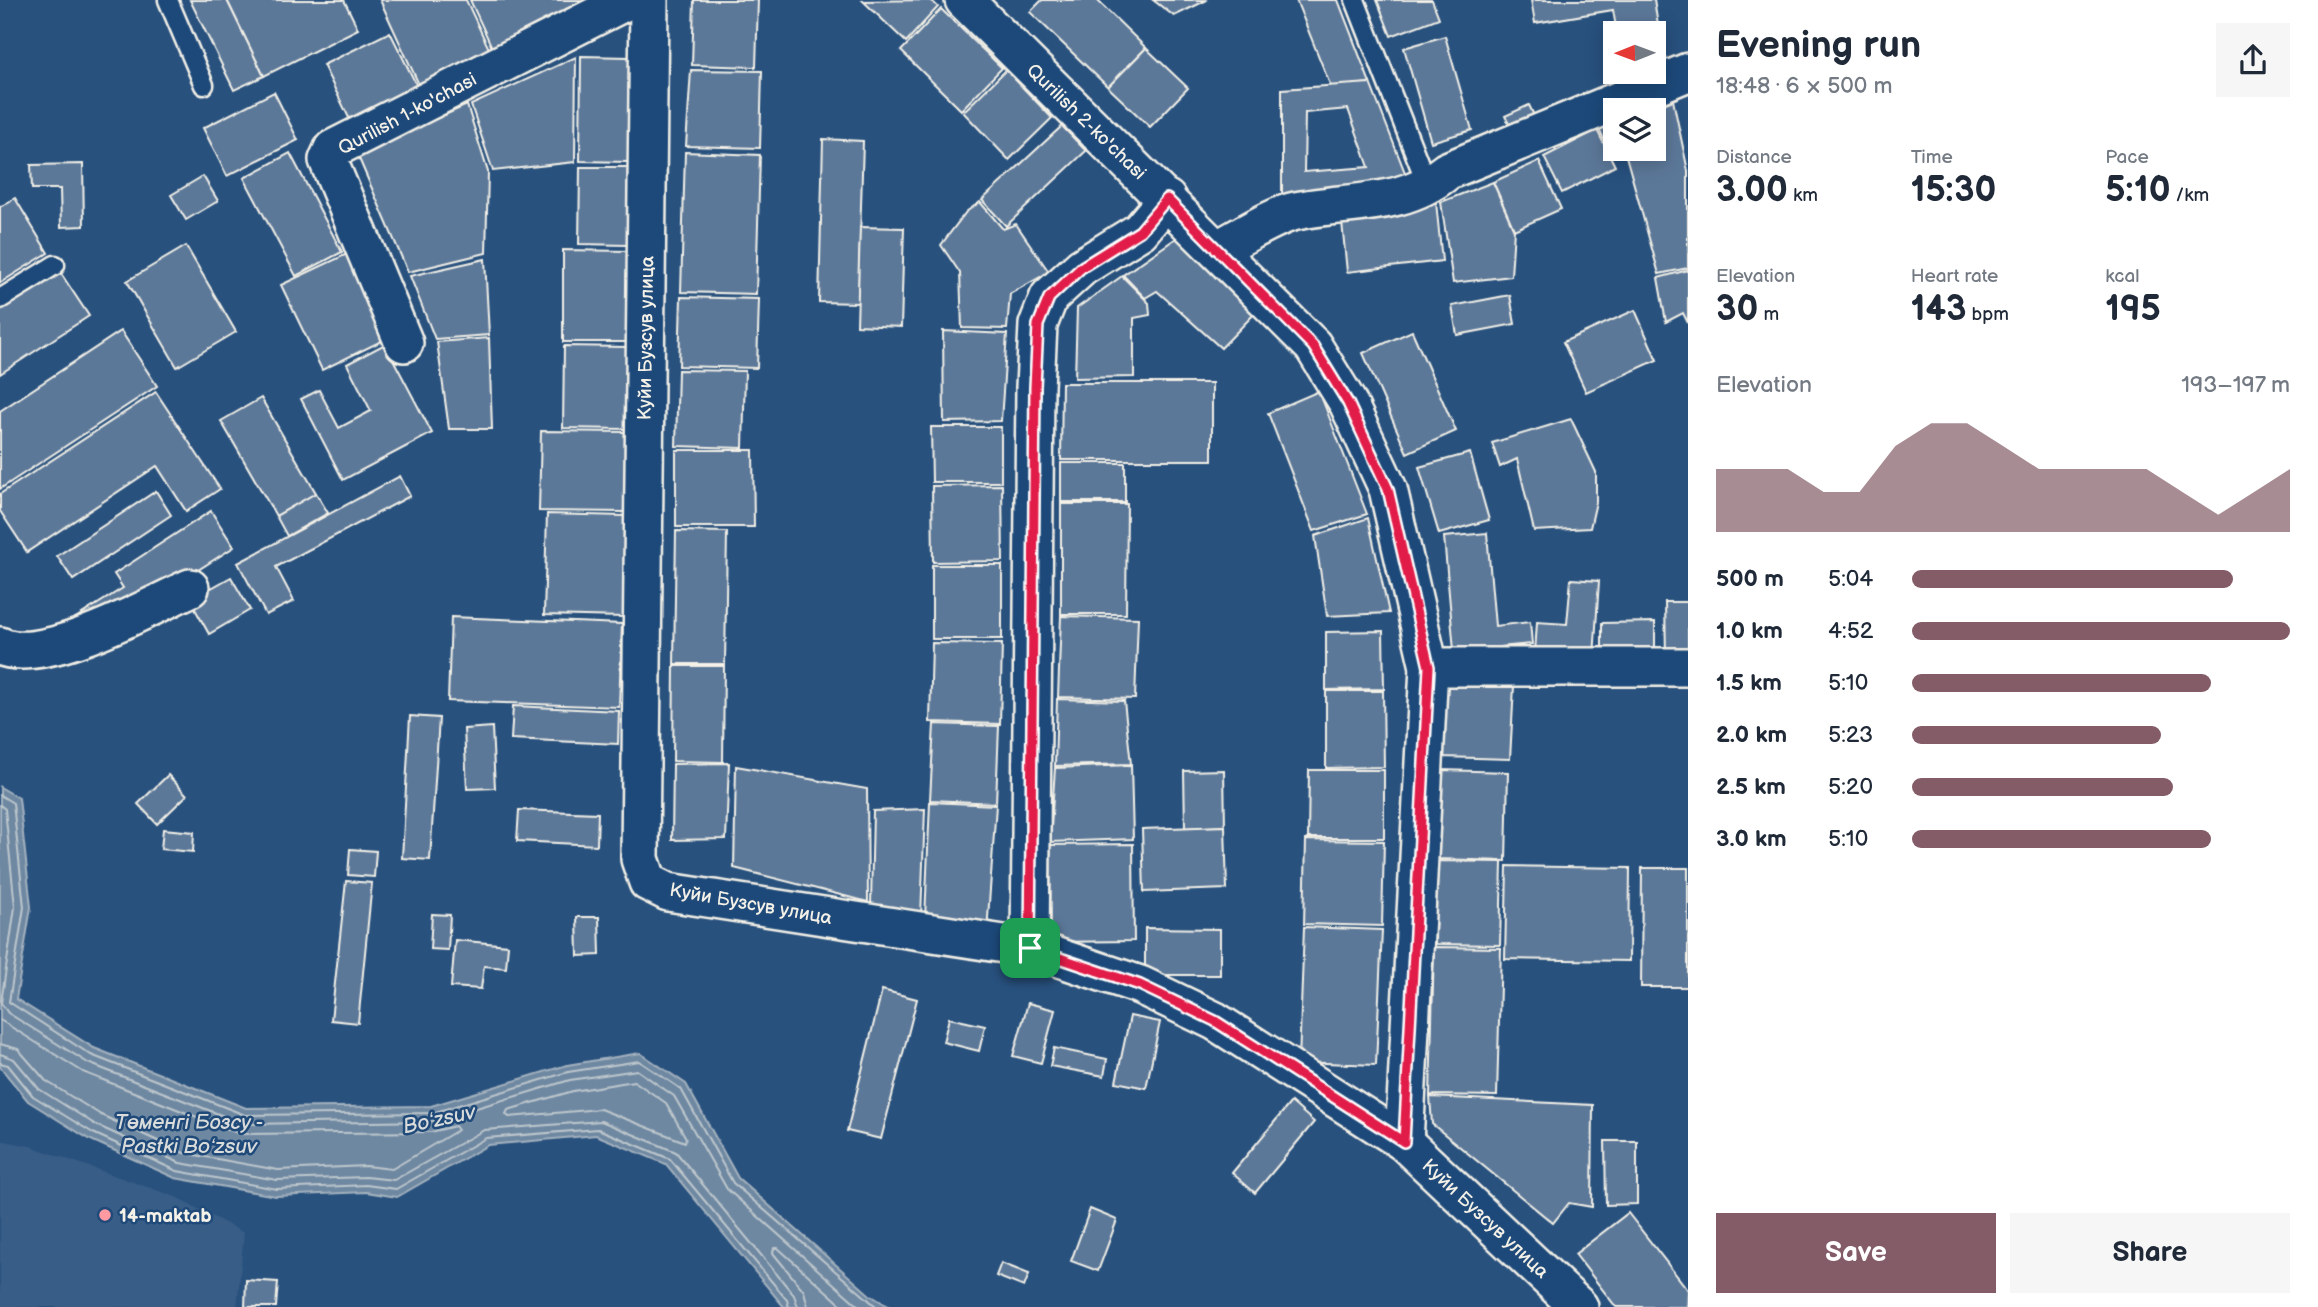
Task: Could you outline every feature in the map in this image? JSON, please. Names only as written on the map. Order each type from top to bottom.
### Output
[{"type":"street","name":"Qurilish 1-ko'chasi","points":[[404,343],[328,160],[333,149],[628,0]]},
{"type":"street","name":"Куйи Бузсув улица","points":[[649,0],[640,859],[648,882],[668,892],[1030,948],[1140,985],[1215,1021],[1404,1142],[1579,1307]]},
{"type":"street","name":"Qurilish 2-ko'chasi","points":[[964,0],[1313,346],[1348,403],[1388,489],[1429,667],[1404,1142]]},
{"type":"street","points":[[1218,249],[1293,211],[1392,198],[1428,187],[1447,171],[1688,72]]},
{"type":"street","points":[[1030,948],[1038,325],[1049,298],[1082,267],[1140,231],[1167,199]]},
{"type":"street","points":[[0,646],[12,652],[28,652],[90,635],[190,588]]},
{"type":"street","points":[[1429,667],[1688,667]]},
{"type":"lane","points":[[168,0],[204,85]]},
{"type":"lane","points":[[1355,0],[1428,187]]},
{"type":"lane","points":[[0,299],[55,265]]},
{"type":"shaded area","name":"14-maktab","points":[[0,1140],[30,1146],[176,1197],[244,1233],[237,1307],[0,1307]]},
{"type":"water","name":"Төменгі Бозсу - Pastki Boʻzsuv","points":[[0,787],[19,798],[31,907],[16,999],[94,1048],[246,1108],[431,1106],[567,1065],[640,1053],[686,1084],[738,1178],[870,1295],[890,1307],[784,1307],[666,1164],[596,1135],[488,1145],[397,1197],[366,1192],[276,1196],[175,1178],[89,1139],[28,1101],[0,1067]]},
{"type":"building","points":[[190,0],[227,0],[264,76],[234,90]]},
{"type":"building","points":[[227,0],[344,0],[358,29],[264,76]]},
{"type":"building","points":[[380,0],[466,0],[491,53],[420,87]]},
{"type":"building","points":[[470,0],[595,0],[494,52]]},
{"type":"building","points":[[694,0],[758,0],[756,67],[692,65]]},
{"type":"building","points":[[931,0],[938,7],[906,42],[863,1]]},
{"type":"building","points":[[1042,0],[1097,0],[1146,48],[1108,87],[1030,12]]},
{"type":"building","points":[[1153,0],[1207,0],[1174,16]]},
{"type":"building","points":[[1296,0],[1338,0],[1370,83],[1331,87]]},
{"type":"building","points":[[1377,0],[1432,0],[1439,18],[1391,36]]},
{"type":"building","points":[[1531,0],[1654,0],[1657,21],[1615,21],[1613,10],[1535,23]]},
{"type":"building","points":[[941,9],[1002,68],[961,110],[901,51]]},
{"type":"building","points":[[390,32],[418,88],[351,122],[323,65]]},
{"type":"building","points":[[1445,36],[1472,130],[1431,142],[1404,48]]},
{"type":"building","points":[[1146,48],[1188,88],[1150,127],[1108,87]]},
{"type":"building","points":[[581,56],[630,57],[628,162],[580,161]]},
{"type":"building","points":[[576,57],[575,162],[493,171],[471,105]]},
{"type":"building","points":[[691,70],[762,71],[760,148],[686,146]]},
{"type":"building","points":[[1006,70],[1052,118],[1009,160],[963,112]]},
{"type":"building","points":[[1370,83],[1411,188],[1282,194],[1282,89]],"holes":[[[1348,109],[1369,167],[1304,172],[1305,113]]]},
{"type":"building","points":[[274,92],[298,140],[227,176],[203,128]]},
{"type":"building","points":[[1673,100],[1688,171],[1688,268],[1659,274],[1627,161],[1666,161],[1666,103]]},
{"type":"building","points":[[467,105],[488,172],[486,253],[408,272],[357,154]]},
{"type":"building","points":[[1529,105],[1538,124],[1515,136],[1505,116]]},
{"type":"building","points":[[1062,126],[1086,151],[1006,226],[982,200]]},
{"type":"building","points":[[1597,130],[1603,142],[1603,161],[1612,161],[1615,166],[1562,193],[1544,157]]},
{"type":"building","points":[[823,139],[863,141],[858,303],[819,302]]},
{"type":"building","points":[[685,152],[760,155],[756,294],[681,292]]},
{"type":"building","points":[[290,153],[342,252],[296,276],[244,178]]},
{"type":"building","points":[[1539,161],[1561,209],[1514,230],[1493,182]]},
{"type":"building","points":[[83,164],[84,226],[61,227],[60,189],[32,189],[31,165]]},
{"type":"building","points":[[580,167],[629,167],[627,245],[579,244]]},
{"type":"building","points":[[203,176],[218,201],[186,220],[171,195]]},
{"type":"building","points":[[1493,182],[1514,230],[1511,276],[1453,283],[1441,202]]},
{"type":"building","points":[[15,198],[48,253],[0,283],[0,207]]},
{"type":"building","points":[[980,202],[1003,229],[1016,224],[1049,272],[1010,294],[1007,329],[962,328],[960,273],[941,245],[966,212]]},
{"type":"building","points":[[1436,202],[1442,261],[1347,272],[1341,212]]},
{"type":"building","points":[[860,227],[904,228],[901,327],[857,325]]},
{"type":"building","points":[[1185,232],[1261,307],[1221,348],[1157,291],[1145,298],[1123,275]]},
{"type":"building","points":[[186,246],[236,332],[177,367],[127,281]]},
{"type":"building","points":[[563,250],[628,251],[627,342],[563,342]]},
{"type":"building","points":[[349,253],[390,337],[322,370],[281,285]]},
{"type":"building","points":[[485,259],[489,335],[435,339],[410,276]]},
{"type":"building","points":[[58,269],[89,316],[0,374],[0,308]]},
{"type":"building","points":[[1688,270],[1688,323],[1683,313],[1666,322],[1658,278]]},
{"type":"building","points":[[1122,276],[1149,303],[1150,315],[1134,318],[1134,377],[1075,378],[1077,308]]},
{"type":"building","points":[[1510,295],[1515,324],[1457,335],[1452,306]]},
{"type":"building","points":[[681,297],[759,299],[757,368],[679,366]]},
{"type":"building","points":[[1635,310],[1657,360],[1586,392],[1563,342]]},
{"type":"building","points":[[121,331],[157,386],[0,489],[0,411]]},
{"type":"building","points":[[943,331],[1007,334],[1001,421],[944,422]]},
{"type":"building","points":[[1412,331],[1456,431],[1407,453],[1363,353]]},
{"type":"building","points":[[489,338],[492,429],[449,429],[437,342]]},
{"type":"building","points":[[385,344],[432,433],[343,480],[301,399],[319,390],[339,428],[371,411],[347,364]]},
{"type":"building","points":[[564,346],[627,347],[626,429],[563,428]]},
{"type":"building","points":[[678,370],[745,371],[743,448],[676,446]]},
{"type":"building","points":[[1062,383],[1212,383],[1212,460],[1061,460]]},
{"type":"building","points":[[1319,391],[1367,514],[1314,531],[1268,413]]},
{"type":"building","points":[[156,392],[220,489],[186,511],[157,466],[27,552],[0,511],[0,494]]},
{"type":"building","points":[[261,398],[316,493],[276,516],[221,421]]},
{"type":"building","points":[[1571,419],[1596,472],[1596,502],[1590,528],[1534,531],[1517,459],[1500,467],[1492,443]]},
{"type":"building","points":[[931,427],[1001,427],[1001,482],[932,482]]},
{"type":"building","points":[[541,431],[626,432],[625,512],[539,511]]},
{"type":"building","points":[[676,450],[753,450],[754,527],[676,527]]},
{"type":"building","points":[[1470,453],[1489,520],[1439,534],[1419,467]]},
{"type":"building","points":[[1061,463],[1125,463],[1125,502],[1061,502]]},
{"type":"building","points":[[400,476],[410,496],[276,567],[294,601],[266,615],[238,563]]},
{"type":"building","points":[[1002,485],[1003,561],[933,562],[932,486]]},
{"type":"building","points":[[156,491],[171,515],[73,580],[57,556]]},
{"type":"building","points":[[316,493],[328,513],[287,536],[276,516]]},
{"type":"building","points":[[1061,504],[1127,504],[1126,614],[1061,614]]},
{"type":"building","points":[[211,511],[234,547],[137,609],[81,629],[74,619],[123,588],[114,574]]},
{"type":"building","points":[[547,514],[625,516],[623,617],[544,615]]},
{"type":"building","points":[[1368,518],[1389,613],[1327,616],[1315,536]]},
{"type":"building","points":[[676,531],[727,532],[725,664],[674,664]]},
{"type":"building","points":[[1487,533],[1495,626],[1530,622],[1532,644],[1454,651],[1444,537]]},
{"type":"building","points":[[932,565],[1002,565],[1002,639],[932,639]]},
{"type":"building","points":[[231,577],[250,610],[209,634],[190,600]]},
{"type":"building","points":[[1571,579],[1599,581],[1594,657],[1535,653],[1537,622],[1567,624]]},
{"type":"building","points":[[1665,602],[1688,602],[1688,656],[1666,656]]},
{"type":"building","points":[[1061,616],[1138,618],[1135,699],[1058,697]]},
{"type":"building","points":[[451,617],[622,624],[619,707],[448,701]]},
{"type":"building","points":[[1655,622],[1655,653],[1602,654],[1602,623]]},
{"type":"building","points":[[1383,631],[1384,689],[1326,690],[1326,632]]},
{"type":"building","points":[[932,643],[1002,644],[1000,724],[930,722]]},
{"type":"building","points":[[674,666],[724,666],[723,762],[673,761]]},
{"type":"building","points":[[1446,684],[1514,686],[1510,759],[1442,757]]},
{"type":"building","points":[[1326,691],[1383,691],[1384,767],[1326,768]]},
{"type":"building","points":[[1057,699],[1124,701],[1131,764],[1055,766]]},
{"type":"building","points":[[513,706],[619,711],[618,744],[511,739]]},
{"type":"building","points":[[410,716],[439,718],[430,860],[402,858]]},
{"type":"building","points":[[934,724],[999,726],[996,803],[930,800]]},
{"type":"building","points":[[492,727],[495,788],[467,789],[464,729]]},
{"type":"building","points":[[729,763],[726,839],[672,840],[673,764]]},
{"type":"building","points":[[1131,765],[1133,839],[1050,842],[1055,768]]},
{"type":"building","points":[[736,766],[867,789],[868,902],[734,868]]},
{"type":"building","points":[[1224,770],[1225,826],[1185,828],[1184,771]]},
{"type":"building","points":[[1309,770],[1384,770],[1384,838],[1308,838]]},
{"type":"building","points":[[1441,770],[1508,772],[1506,861],[1436,859]]},
{"type":"building","points":[[168,775],[187,795],[157,824],[138,804]]},
{"type":"building","points":[[930,802],[996,805],[987,932],[925,919]]},
{"type":"building","points":[[925,809],[921,917],[871,904],[873,811]]},
{"type":"building","points":[[519,810],[598,813],[597,845],[517,841]]},
{"type":"building","points":[[1225,826],[1227,889],[1144,892],[1142,829]]},
{"type":"building","points":[[163,829],[194,832],[193,852],[161,849]]},
{"type":"building","points":[[1306,840],[1384,841],[1382,926],[1304,924]]},
{"type":"building","points":[[1133,844],[1134,941],[1051,942],[1050,845]]},
{"type":"building","points":[[350,849],[376,851],[374,877],[348,875]]},
{"type":"building","points":[[1436,861],[1502,862],[1500,945],[1435,944]]},
{"type":"building","points":[[1507,866],[1630,868],[1629,961],[1505,959]]},
{"type":"building","points":[[1642,868],[1688,868],[1688,987],[1641,987]]},
{"type":"building","points":[[346,881],[372,883],[358,1023],[331,1020]]},
{"type":"building","points":[[432,914],[450,915],[448,950],[430,949]]},
{"type":"building","points":[[577,917],[599,917],[600,955],[578,956]]},
{"type":"building","points":[[1304,927],[1382,930],[1376,1065],[1299,1062]]},
{"type":"building","points":[[1145,928],[1220,929],[1220,975],[1145,975]]},
{"type":"building","points":[[455,940],[508,945],[506,968],[484,966],[481,989],[451,987]]},
{"type":"building","points":[[1434,947],[1501,948],[1497,1096],[1430,1095]]},
{"type":"building","points":[[882,990],[917,999],[881,1139],[847,1131]]},
{"type":"building","points":[[1028,1003],[1055,1010],[1041,1063],[1013,1056]]},
{"type":"building","points":[[1130,1016],[1160,1022],[1146,1088],[1116,1082]]},
{"type":"building","points":[[949,1018],[985,1026],[979,1051],[943,1042]]},
{"type":"building","points":[[1054,1048],[1107,1059],[1104,1076],[1050,1066]]},
{"type":"building","points":[[1430,1097],[1593,1105],[1592,1207],[1569,1203],[1553,1223],[1432,1124]]},
{"type":"building","points":[[1291,1102],[1314,1122],[1255,1193],[1232,1173]]},
{"type":"building","points":[[1605,1141],[1637,1141],[1637,1204],[1606,1205]]},
{"type":"building","points":[[1090,1209],[1117,1220],[1098,1271],[1071,1261]]},
{"type":"building","points":[[1628,1213],[1688,1290],[1687,1307],[1616,1307],[1575,1254]]},
{"type":"building","points":[[1001,1263],[1029,1274],[1024,1287],[996,1276]]},
{"type":"building","points":[[246,1280],[278,1282],[276,1307],[245,1307]]},
{"type":"place","name":"14-maktab","points":[[105,1215]]},
{"type":"route","points":[[1167,199],[1313,346],[1348,403],[1388,489],[1429,667],[1404,1142],[1291,1067],[1215,1021],[1140,985],[1030,948],[1035,387],[1038,325],[1049,298],[1082,267],[1140,231],[1167,199]]},
{"type":"water label","name":"Boʻzsuv","points":[[439,1119]]}]
